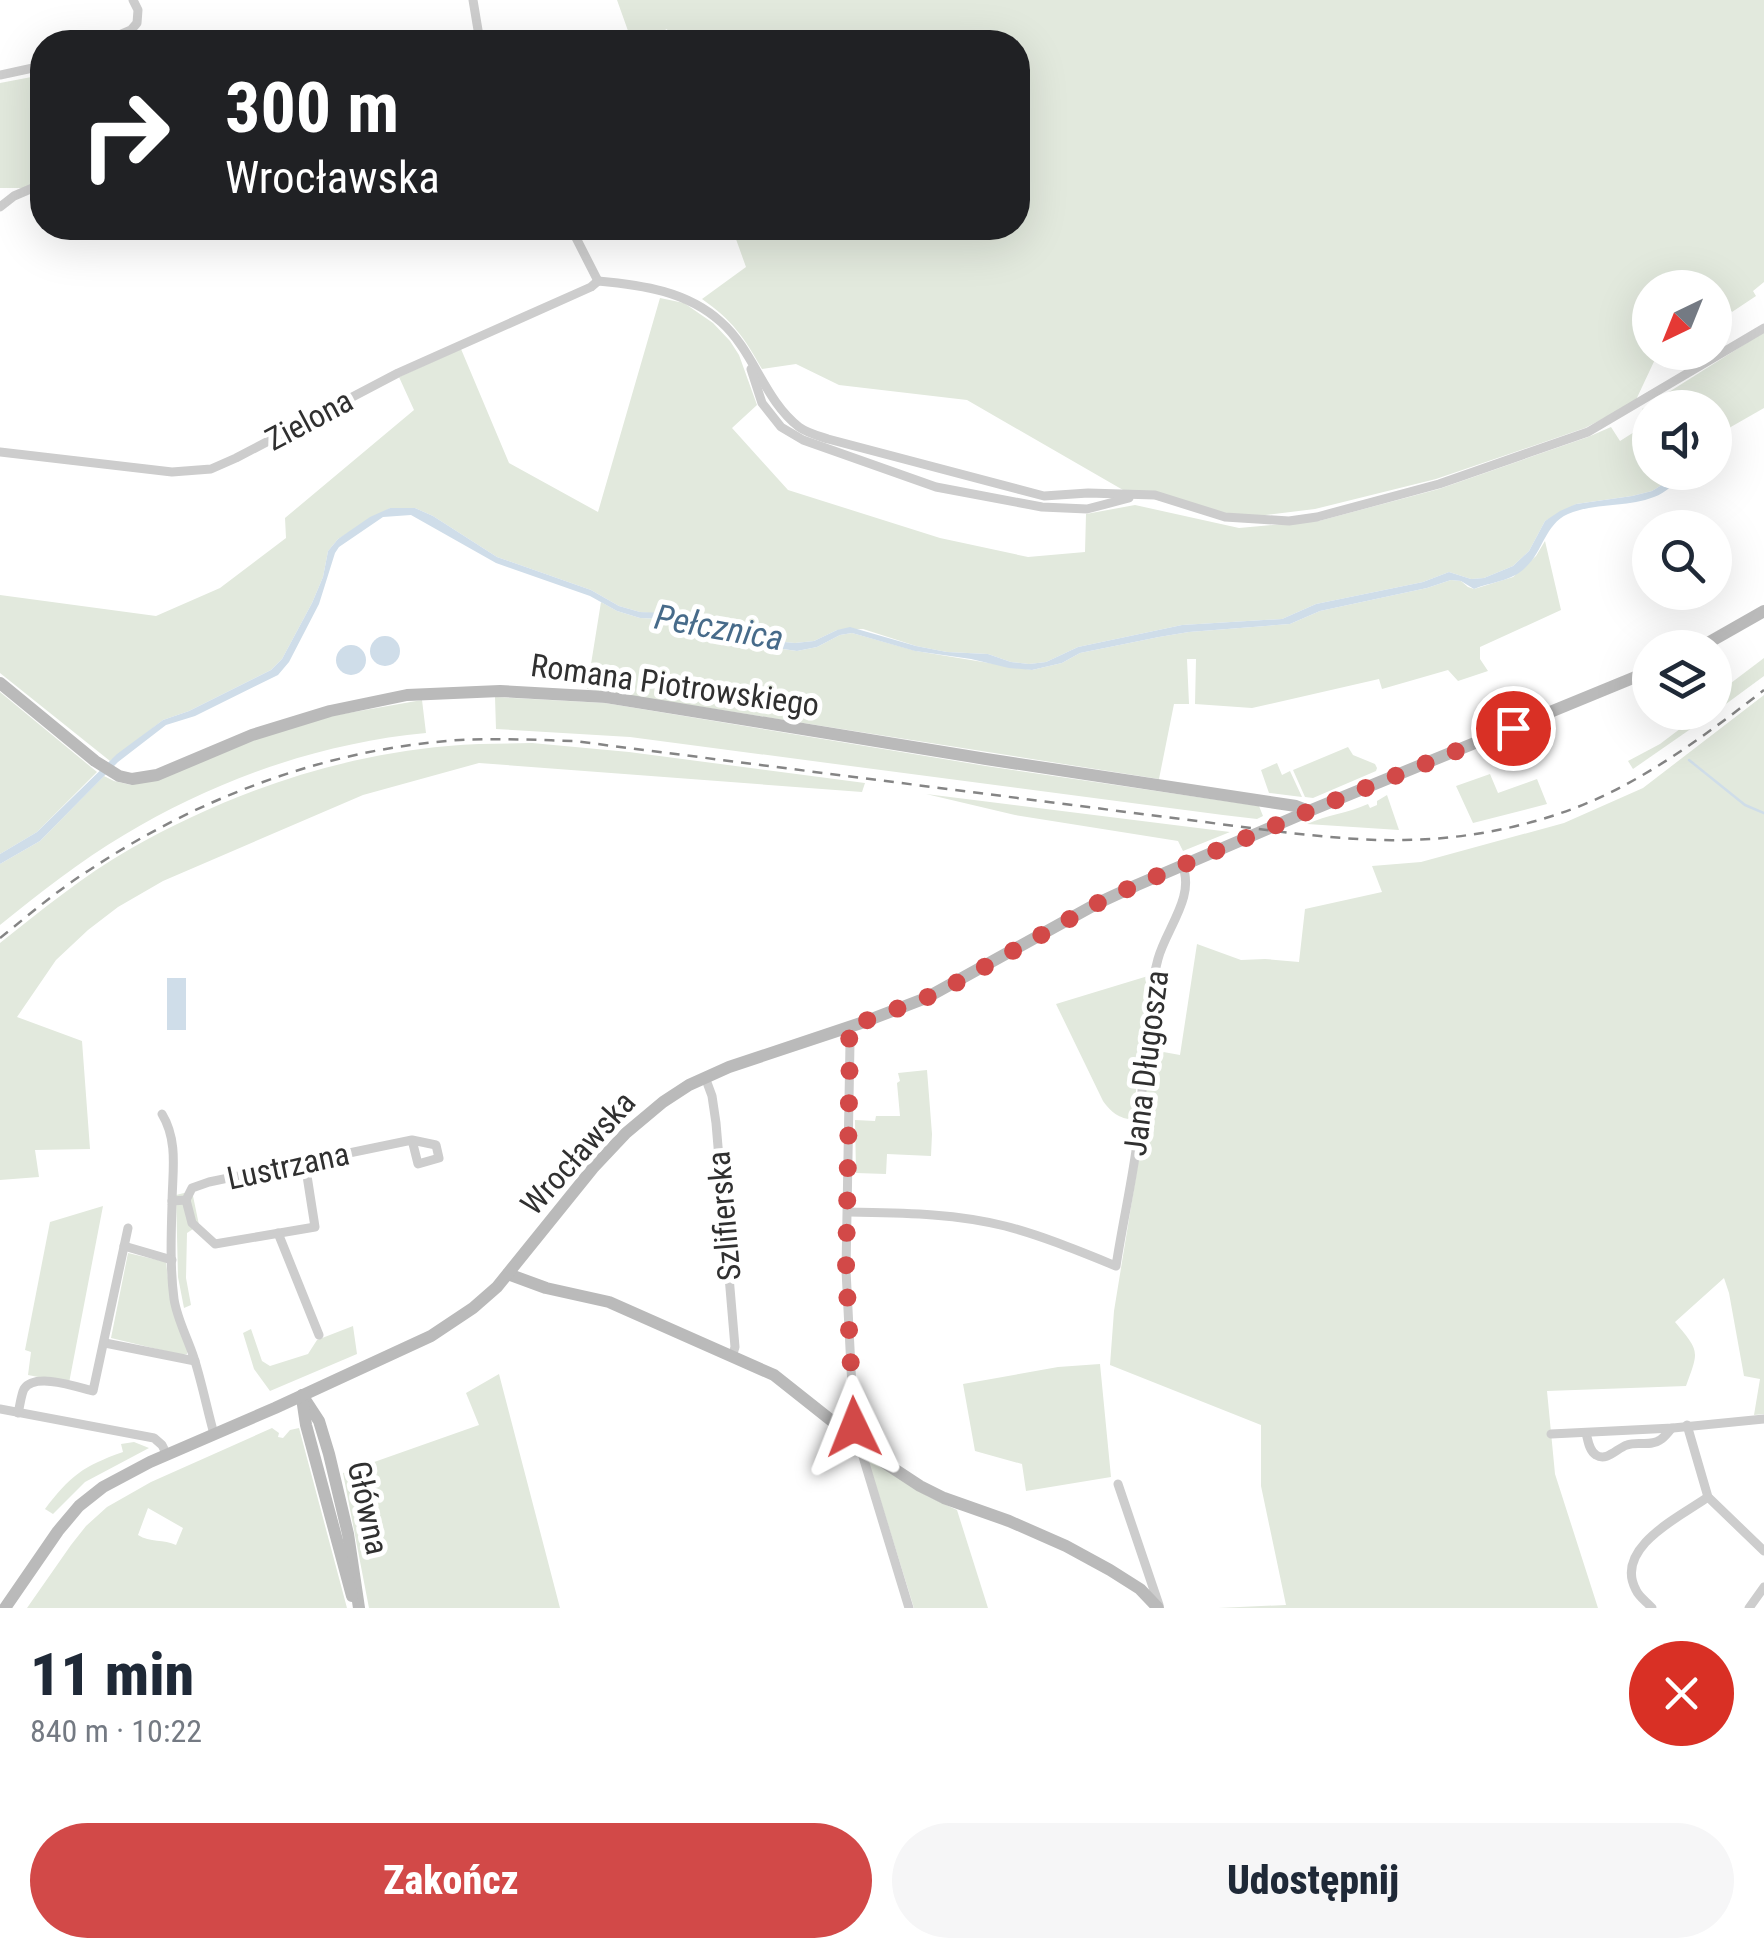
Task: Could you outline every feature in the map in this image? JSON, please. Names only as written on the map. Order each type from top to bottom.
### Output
[{"type":"street","points":[[131,30],[137,22],[138,10],[132,0]]},
{"type":"street","points":[[473,0],[478,30]]},
{"type":"street","points":[[0,75],[30,69]]},
{"type":"street","points":[[0,207],[30,189]]},
{"type":"street","points":[[577,240],[598,281],[645,286],[686,299],[720,320],[736,338],[778,405],[801,429],[828,440],[1044,496],[1155,495],[1224,517],[1289,521],[1317,517],[1438,484],[1588,432],[1764,328]]},
{"type":"street","name":"Zielona","points":[[0,452],[172,472],[211,468],[398,373],[598,281]]},
{"type":"street","points":[[748,357],[762,403],[781,427],[803,440],[936,486],[1042,507],[1087,509],[1139,495]]},
{"type":"street","points":[[1731,630],[1764,611]]},
{"type":"street","name":"Wrocławska","points":[[5,1608],[58,1531],[85,1500],[115,1480],[431,1336],[486,1298],[626,1133],[664,1102],[705,1077],[938,993],[1098,903],[1285,821],[1632,678]]},
{"type":"street","name":"Romana Piotrowskiego","points":[[0,683],[95,761],[132,779],[157,776],[252,735],[378,700],[500,690],[606,697],[1309,811]]},
{"type":"street","points":[[1264,801],[1276,806],[1285,821]]},
{"type":"street","name":"Jana Długosza","points":[[849,1212],[933,1214],[1004,1226],[1116,1266],[1139,1129],[1143,1050],[1158,958],[1187,888],[1182,865]]},
{"type":"street","points":[[847,1028],[847,1286],[857,1439],[910,1608]]},
{"type":"street","name":"Szlifierska","points":[[705,1077],[716,1123],[735,1347],[732,1357]]},
{"type":"street","points":[[162,1114],[173,1142],[174,1301],[214,1434]]},
{"type":"street","name":"Lustrzana","points":[[172,1201],[186,1200],[192,1188],[412,1140]]},
{"type":"street","points":[[186,1200],[192,1223],[215,1244],[315,1227],[305,1162]]},
{"type":"street","points":[[18,1412],[24,1390],[41,1380],[94,1391],[128,1228]]},
{"type":"street","points":[[278,1233],[319,1335]]},
{"type":"street","points":[[124,1246],[172,1260]]},
{"type":"street","points":[[508,1274],[546,1288],[609,1302],[774,1375],[920,1486],[1023,1527],[1110,1570],[1140,1589],[1159,1608]]},
{"type":"street","points":[[106,1343],[194,1360]]},
{"type":"street","points":[[275,1408],[312,1423],[332,1382]]},
{"type":"street","name":"Główna","points":[[302,1395],[348,1534],[358,1608]]},
{"type":"street","points":[[0,1410],[154,1438],[167,1454]]},
{"type":"street","points":[[1551,1434],[1764,1419]]},
{"type":"street","points":[[1687,1426],[1708,1497],[1764,1551]]},
{"type":"street","points":[[1586,1433],[1592,1452],[1607,1457],[1622,1446],[1653,1444],[1673,1428]]},
{"type":"street","points":[[1118,1484],[1159,1608]]},
{"type":"street","points":[[1652,1608],[1636,1592],[1632,1580],[1638,1548],[1708,1497]]},
{"type":"street","points":[[1749,1608],[1764,1587]]},
{"type":"shaded area","points":[[617,0],[1764,0],[1764,282],[1753,291],[1756,296],[1732,312],[1732,270],[1632,270],[1632,370],[1650,370],[1641,390],[1632,390],[1632,404],[1585,428],[1436,479],[1315,509],[1240,518],[1130,494],[967,400],[839,385],[796,364],[762,369],[736,330],[702,299],[746,267],[736,240],[1030,240],[1030,30],[628,30]]},
{"type":"shaded area","points":[[30,77],[30,185],[24,188],[0,188],[0,83]]},
{"type":"shaded area","points":[[660,298],[684,303],[713,323],[730,341],[757,405],[732,428],[788,490],[940,538],[1028,557],[1085,552],[1086,514],[1135,505],[1239,528],[1319,521],[1439,489],[1611,427],[1620,441],[1632,433],[1632,490],[1654,490],[1576,504],[1545,521],[1529,551],[1513,566],[1484,578],[1471,579],[1449,572],[1423,582],[1316,604],[1282,619],[1182,625],[1078,647],[1046,662],[1029,664],[988,654],[916,646],[863,629],[837,630],[814,641],[795,643],[750,639],[709,620],[619,606],[591,590],[497,557],[415,508],[390,508],[338,539],[328,551],[312,603],[282,659],[271,670],[163,720],[110,761],[0,673],[0,595],[156,616],[220,588],[286,538],[285,518],[414,410],[399,377],[461,349],[509,463],[598,512]]},
{"type":"shaded area","points":[[1764,332],[1764,408],[1732,426],[1732,390],[1672,390],[1704,370],[1732,370],[1732,352]]},
{"type":"shaded area","points":[[1545,541],[1561,610],[1480,647],[1480,659],[1488,671],[1458,681],[1448,670],[1382,689],[1379,679],[1252,708],[1195,704],[1196,659],[1187,659],[1189,704],[1174,704],[1159,779],[587,689],[601,602],[640,618],[706,625],[722,638],[752,645],[797,651],[852,633],[916,651],[1032,670],[1062,663],[1080,653],[1159,637],[1290,624],[1320,611],[1451,580],[1474,589],[1513,577],[1536,556]]},
{"type":"shaded area","points":[[1764,658],[1764,676],[1732,700],[1732,682]]},
{"type":"shaded area","points":[[0,692],[97,772],[37,832],[0,854]]},
{"type":"shaded area","points":[[1764,695],[1764,1414],[1754,1415],[1760,1379],[1744,1376],[1724,1278],[1675,1322],[1695,1352],[1686,1386],[1547,1391],[1555,1474],[1598,1608],[1218,1608],[1286,1605],[1261,1486],[1261,1425],[1110,1365],[1114,1311],[1144,1127],[1147,1049],[1180,1055],[1197,944],[1241,960],[1299,962],[1305,909],[1382,892],[1372,866],[1421,862],[1564,823],[1643,788],[1718,730],[1732,730],[1732,720]]},
{"type":"shaded area","points":[[495,697],[605,703],[1259,806],[1263,816],[1257,819],[1223,815],[630,737],[496,729]]},
{"type":"shaded area","points":[[422,700],[426,733],[308,755],[195,797],[108,845],[0,925],[0,864],[40,841],[104,776],[131,785],[331,716]]},
{"type":"shaded area","points":[[1679,730],[1689,730],[1633,769],[1628,761]]},
{"type":"shaded area","points":[[532,743],[865,783],[862,792],[479,763],[363,795],[163,881],[88,930],[56,960],[17,1017],[82,1041],[90,1149],[35,1150],[39,1177],[0,1180],[0,943],[113,859],[244,794],[365,758],[458,745]]},
{"type":"shaded area","points":[[1348,747],[1353,755],[1375,764],[1376,771],[1313,798],[1305,797],[1293,770]]},
{"type":"shaded area","points":[[1277,763],[1282,775],[1290,771],[1302,797],[1269,793],[1261,770]]},
{"type":"shaded area","points":[[1490,774],[1498,793],[1537,779],[1547,804],[1473,823],[1456,786]]},
{"type":"shaded area","points":[[926,794],[1230,832],[1183,851],[1178,841],[1015,815]]},
{"type":"shaded area","points":[[1387,795],[1399,830],[1307,824],[1368,804],[1370,808]]},
{"type":"shaded area","points":[[1148,976],[1134,1120],[1116,1114],[1103,1101],[1056,1004]]},
{"type":"shaded area","points":[[927,1070],[931,1156],[887,1154],[886,1174],[856,1173],[855,1120],[900,1116],[898,1073]]},
{"type":"shaded area","points":[[192,1191],[199,1225],[187,1233],[186,1278],[191,1305],[184,1308],[178,1277],[176,1195]]},
{"type":"shaded area","points":[[103,1206],[69,1383],[28,1375],[31,1352],[25,1350],[50,1222]]},
{"type":"shaded area","points":[[128,1253],[166,1262],[171,1302],[187,1354],[111,1338]]},
{"type":"shaded area","points":[[353,1326],[357,1354],[270,1391],[254,1369],[243,1333],[251,1329],[262,1361],[270,1366],[308,1354],[317,1340]]},
{"type":"shaded area","points":[[1100,1364],[1111,1477],[1026,1491],[1022,1464],[975,1451],[963,1384],[1058,1367]]},
{"type":"shaded area","points":[[499,1374],[560,1608],[369,1608],[343,1473],[479,1425],[466,1393]]},
{"type":"shaded area","points":[[272,1428],[283,1438],[290,1430],[299,1428],[347,1608],[27,1608],[86,1526],[107,1507],[151,1482]],"holes":[[[148,1508],[183,1528],[176,1545],[138,1535]]]},
{"type":"shaded area","points":[[134,1442],[149,1448],[85,1482],[53,1514],[45,1509],[78,1473],[123,1452],[121,1444]]},
{"type":"shaded area","points":[[868,1460],[957,1510],[988,1608],[914,1608]]},
{"type":"water","name":"Pełcznica","points":[[1667,490],[1633,503],[1568,514],[1549,531],[1525,568],[1514,576],[1474,589],[1451,580],[1320,611],[1290,624],[1159,637],[1080,653],[1062,663],[1032,670],[915,651],[852,633],[797,651],[742,643],[722,638],[706,625],[640,618],[617,611],[590,596],[496,563],[411,515],[383,517],[335,553],[319,604],[289,662],[278,675],[195,716],[166,725],[118,762],[40,841],[0,864],[0,854],[37,832],[117,754],[163,720],[271,670],[282,659],[312,603],[328,551],[338,539],[390,508],[415,508],[497,557],[591,590],[619,606],[640,612],[687,614],[750,639],[814,641],[850,627],[916,646],[988,654],[1029,664],[1046,662],[1078,647],[1182,625],[1282,619],[1316,604],[1423,582],[1449,572],[1471,579],[1484,578],[1513,566],[1529,551],[1545,521],[1560,511],[1576,504]]},
{"type":"water","points":[[385,636],[396,640],[400,651],[396,662],[385,666],[374,662],[370,651],[374,640]]},
{"type":"water","points":[[351,645],[362,649],[366,660],[362,671],[351,675],[340,671],[336,660],[340,649]]},
{"type":"water","points":[[167,978],[186,978],[186,1030],[167,1030]]},
{"type":"waterway","points":[[1689,760],[1745,805],[1764,813]]},
{"type":"railway","points":[[0,938],[79,877],[176,820],[267,780],[363,753],[411,745],[474,739],[574,741],[1290,833],[1432,839],[1518,826],[1600,798],[1679,752],[1764,690]]},
{"type":"route","points":[[854,1427],[846,1270],[850,1042],[847,1028],[938,993],[1136,885],[1513,728]]}]
